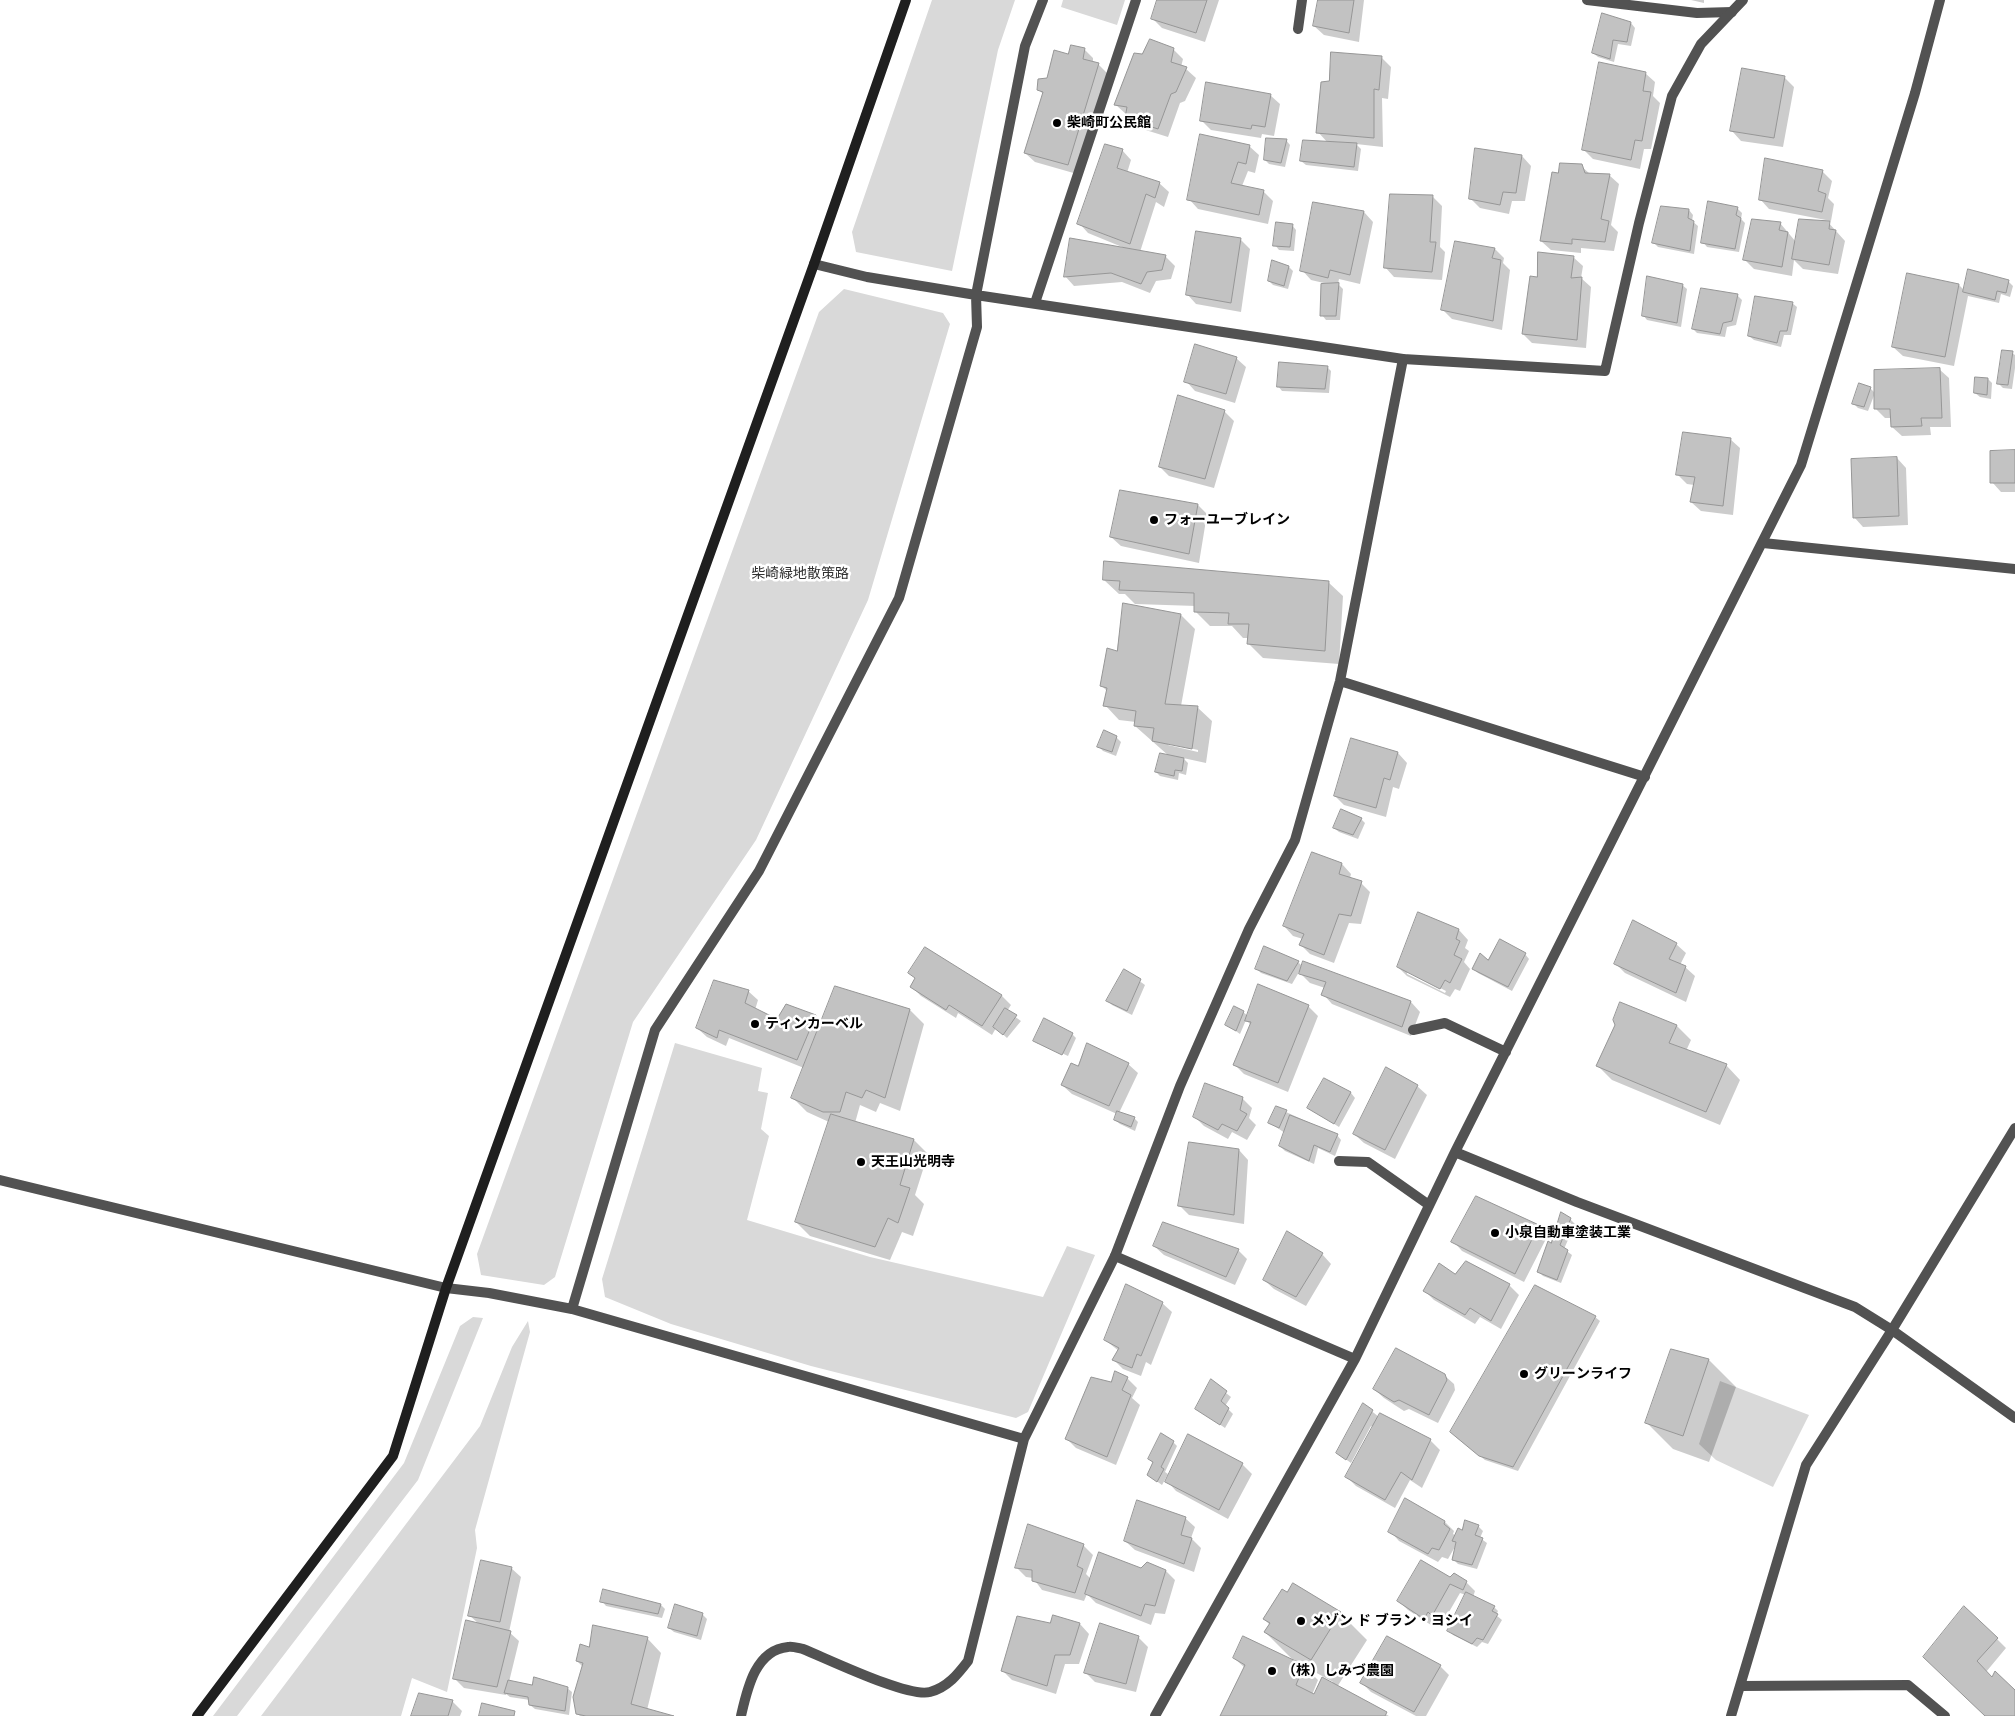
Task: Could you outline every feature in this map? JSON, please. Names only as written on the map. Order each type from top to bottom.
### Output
[{"type":"street","points":[[197,1716],[393,1456],[446,1288],[814,264],[906,0]]},
{"type":"street","points":[[572,1309],[655,1030],[759,872],[899,598],[977,328],[976,295],[1025,46],[1043,0]]},
{"type":"street","points":[[1035,303],[1136,0]]},
{"type":"street","points":[[1298,29],[1302,0]]},
{"type":"street","points":[[1587,0],[1696,13],[1732,12]]},
{"type":"street","points":[[814,264],[867,277],[976,295],[1403,359],[1605,371],[1639,223],[1672,96],[1701,44],[1743,0]]},
{"type":"street","points":[[1155,1716],[1355,1359],[1455,1152],[1763,543],[1801,464],[1915,93],[1940,0]]},
{"type":"street","points":[[741,1716],[749,1684],[759,1666],[771,1652],[788,1647],[803,1649],[904,1690],[929,1692],[952,1681],[968,1661],[1024,1440],[1115,1256],[1180,1086],[1249,929],[1295,840],[1340,681],[1403,359]]},
{"type":"street","points":[[1763,543],[2015,569]]},
{"type":"street","points":[[1340,681],[1645,777]]},
{"type":"street","points":[[1413,1030],[1445,1023],[1506,1052]]},
{"type":"street","points":[[1731,1716],[1806,1465],[1892,1330],[2015,1128]]},
{"type":"street","points":[[1455,1152],[1577,1202],[1855,1307],[1892,1330],[2015,1418]]},
{"type":"street","points":[[1340,1161],[1368,1162],[1430,1205]]},
{"type":"street","points":[[0,1180],[446,1288],[488,1293],[572,1309],[1024,1440]]},
{"type":"street","points":[[1115,1256],[1355,1359]]},
{"type":"street","points":[[1740,1686],[1908,1685],[1945,1716]]},
{"type":"green space","points":[[932,0],[1015,0],[998,50],[952,271],[856,252],[852,232]]},
{"type":"green space","points":[[1063,0],[1125,0],[1117,25],[1061,7]]},
{"type":"green space","name":"柴崎緑地散策路","points":[[844,289],[943,313],[950,324],[868,600],[756,840],[633,1022],[555,1277],[544,1285],[481,1275],[477,1254],[819,312]]},
{"type":"green space","points":[[675,1043],[762,1068],[758,1091],[768,1093],[761,1129],[769,1136],[747,1220],[870,1257],[1043,1297],[1067,1246],[1095,1255],[1028,1412],[1016,1418],[811,1366],[671,1324],[605,1297],[602,1279]]},
{"type":"green space","points":[[473,1317],[483,1318],[418,1480],[237,1716],[213,1716],[404,1463],[460,1326]]},
{"type":"green space","points":[[528,1321],[530,1332],[475,1530],[477,1548],[447,1692],[412,1678],[401,1716],[261,1716],[480,1426],[512,1347]]},
{"type":"green space","points":[[1720,1381],[1809,1415],[1773,1487],[1716,1460],[1699,1444]]},
{"type":"building","points":[[1157,0],[1207,0],[1196,33],[1151,19]]},
{"type":"building","points":[[1318,0],[1354,0],[1349,33],[1313,26]]},
{"type":"building","points":[[1602,13],[1631,22],[1627,42],[1613,40],[1610,59],[1592,53]]},
{"type":"building","points":[[1150,39],[1174,48],[1171,62],[1187,67],[1176,92],[1171,94],[1158,129],[1125,118],[1127,107],[1114,105],[1134,53],[1142,54]]},
{"type":"building","name":"柴崎町公民館","points":[[1071,45],[1085,48],[1083,59],[1099,63],[1068,165],[1024,153],[1043,92],[1037,90],[1038,79],[1047,78],[1054,50],[1068,54]]},
{"type":"building","points":[[1331,52],[1382,56],[1379,90],[1374,89],[1374,138],[1316,133],[1321,82],[1329,81]]},
{"type":"building","points":[[1599,62],[1646,72],[1643,91],[1651,92],[1642,141],[1635,140],[1631,160],[1582,150]]},
{"type":"building","points":[[1742,68],[1785,76],[1774,138],[1730,131]]},
{"type":"building","points":[[1206,82],[1271,94],[1265,127],[1252,125],[1251,129],[1200,121]]},
{"type":"building","points":[[1200,134],[1250,145],[1246,164],[1238,162],[1231,183],[1264,190],[1259,215],[1187,200]]},
{"type":"building","points":[[1266,138],[1287,139],[1281,163],[1264,160]]},
{"type":"building","points":[[1303,140],[1357,143],[1354,167],[1300,161]]},
{"type":"building","points":[[1105,144],[1123,149],[1117,168],[1160,182],[1155,198],[1146,194],[1130,244],[1077,224]]},
{"type":"building","points":[[1475,148],[1522,155],[1516,193],[1503,192],[1500,205],[1469,199]]},
{"type":"building","points":[[1765,158],[1823,170],[1818,191],[1826,194],[1822,212],[1759,200]]},
{"type":"building","points":[[1560,163],[1582,164],[1585,173],[1610,174],[1601,219],[1609,221],[1605,242],[1572,239],[1572,244],[1540,241],[1552,172],[1558,173]]},
{"type":"building","points":[[1390,194],[1433,195],[1430,242],[1436,242],[1432,272],[1384,268]]},
{"type":"building","points":[[1708,201],[1738,207],[1736,215],[1741,218],[1735,249],[1701,243]]},
{"type":"building","points":[[1313,202],[1364,211],[1350,275],[1330,270],[1328,278],[1300,271]]},
{"type":"building","points":[[1661,206],[1689,209],[1688,218],[1694,221],[1690,251],[1652,243]]},
{"type":"building","points":[[1752,219],[1781,222],[1779,230],[1788,232],[1782,267],[1743,260]]},
{"type":"building","points":[[1799,219],[1830,221],[1829,229],[1836,230],[1829,265],[1792,259]]},
{"type":"building","points":[[1276,222],[1293,224],[1290,247],[1273,246]]},
{"type":"building","points":[[1196,231],[1241,238],[1231,303],[1186,295]]},
{"type":"building","points":[[1070,238],[1166,255],[1162,270],[1147,272],[1141,284],[1111,273],[1064,277]]},
{"type":"building","points":[[1455,241],[1495,248],[1492,258],[1501,260],[1493,321],[1441,310]]},
{"type":"building","points":[[1538,252],[1574,256],[1571,278],[1582,277],[1577,340],[1522,334],[1530,276],[1537,277]]},
{"type":"building","points":[[1272,260],[1289,266],[1284,286],[1268,281]]},
{"type":"building","points":[[1968,269],[2009,280],[2006,293],[1997,291],[1995,300],[1963,292]]},
{"type":"building","points":[[1907,273],[1959,284],[1945,357],[1892,347]]},
{"type":"building","points":[[1647,276],[1683,284],[1677,323],[1642,316]]},
{"type":"building","points":[[1339,283],[1336,316],[1320,316],[1321,284]]},
{"type":"building","points":[[1701,288],[1738,294],[1732,321],[1723,323],[1720,334],[1692,329]]},
{"type":"building","points":[[1755,296],[1793,302],[1787,331],[1780,331],[1777,343],[1748,336]]},
{"type":"building","points":[[1195,344],[1237,357],[1226,394],[1184,382]]},
{"type":"building","points":[[2002,350],[2013,351],[2008,385],[1997,384]]},
{"type":"building","points":[[1279,362],[1328,366],[1325,389],[1277,387]]},
{"type":"building","points":[[1940,368],[1942,418],[1921,418],[1922,426],[1891,427],[1890,409],[1874,409],[1874,370]]},
{"type":"building","points":[[1975,377],[1988,378],[1987,395],[1974,393]]},
{"type":"building","points":[[1859,383],[1871,387],[1864,407],[1852,404]]},
{"type":"building","points":[[1178,395],[1225,410],[1205,479],[1159,467]]},
{"type":"building","points":[[1683,432],[1731,438],[1723,506],[1690,502],[1695,477],[1676,475]]},
{"type":"building","points":[[2015,450],[2015,483],[1990,483],[1990,451]]},
{"type":"building","points":[[1897,457],[1899,516],[1853,518],[1851,459]]},
{"type":"building","name":"フォーユーブレイン","points":[[1120,490],[1198,504],[1189,554],[1110,537]]},
{"type":"building","points":[[1104,561],[1329,581],[1325,651],[1247,644],[1249,624],[1228,624],[1229,613],[1194,612],[1194,593],[1119,590],[1120,581],[1103,580]]},
{"type":"building","points":[[1123,603],[1181,614],[1165,704],[1198,706],[1192,749],[1152,741],[1154,728],[1134,726],[1136,711],[1103,706],[1107,688],[1100,686],[1107,648],[1117,651]]},
{"type":"building","points":[[1104,730],[1117,736],[1112,752],[1097,747]]},
{"type":"building","points":[[1351,738],[1398,752],[1390,780],[1384,778],[1376,808],[1334,796]]},
{"type":"building","points":[[1160,753],[1184,758],[1182,771],[1175,770],[1174,776],[1155,772]]},
{"type":"building","points":[[1341,809],[1362,818],[1353,835],[1333,828]]},
{"type":"building","points":[[1312,852],[1342,863],[1339,874],[1362,881],[1351,916],[1339,914],[1324,955],[1299,945],[1304,934],[1283,926]]},
{"type":"building","points":[[1418,912],[1459,929],[1456,939],[1460,941],[1454,955],[1462,959],[1450,983],[1445,980],[1440,989],[1397,967]]},
{"type":"building","points":[[1633,920],[1677,943],[1669,959],[1686,966],[1676,993],[1614,964]]},
{"type":"building","points":[[1500,939],[1526,953],[1508,987],[1472,969],[1480,953],[1488,960]]},
{"type":"building","points":[[1264,946],[1299,961],[1287,981],[1255,969]]},
{"type":"building","points":[[925,947],[1002,995],[982,1026],[949,1005],[946,1010],[910,987],[915,978],[908,973]]},
{"type":"building","points":[[1303,961],[1411,1001],[1402,1027],[1321,995],[1326,982],[1299,974]]},
{"type":"building","points":[[1124,969],[1141,979],[1127,1011],[1106,1001]]},
{"type":"building","name":"ティンカーベル","points":[[714,980],[749,990],[745,1003],[777,1019],[786,1004],[816,1015],[797,1060],[719,1030],[717,1038],[696,1028]]},
{"type":"building","points":[[1258,984],[1309,1005],[1278,1083],[1233,1065],[1251,1022],[1245,1021]]},
{"type":"building","points":[[835,986],[910,1009],[885,1098],[866,1090],[862,1098],[846,1092],[840,1112],[823,1112],[791,1098]]},
{"type":"building","points":[[1620,1002],[1677,1025],[1669,1043],[1727,1064],[1706,1112],[1596,1066],[1615,1025],[1613,1020]]},
{"type":"building","points":[[1234,1006],[1244,1011],[1236,1031],[1225,1025]]},
{"type":"building","points":[[1005,1008],[1017,1015],[1003,1035],[993,1027]]},
{"type":"building","points":[[1044,1018],[1073,1033],[1062,1055],[1033,1041]]},
{"type":"building","points":[[1087,1043],[1129,1063],[1109,1106],[1061,1085],[1071,1063],[1078,1066]]},
{"type":"building","points":[[1386,1067],[1418,1085],[1385,1150],[1353,1134]]},
{"type":"building","points":[[1324,1078],[1351,1092],[1334,1124],[1307,1108]]},
{"type":"building","points":[[1205,1083],[1243,1097],[1240,1110],[1247,1114],[1237,1131],[1222,1124],[1218,1130],[1193,1117]]},
{"type":"building","points":[[1276,1106],[1287,1110],[1279,1128],[1268,1123]]},
{"type":"building","points":[[1117,1111],[1135,1117],[1131,1127],[1114,1120]]},
{"type":"building","name":"天王山光明寺","points":[[831,1114],[914,1139],[900,1185],[910,1188],[898,1223],[888,1218],[875,1247],[795,1222]]},
{"type":"building","points":[[1290,1115],[1338,1134],[1330,1152],[1314,1145],[1309,1161],[1279,1146]]},
{"type":"building","points":[[1189,1142],[1239,1149],[1234,1215],[1178,1206]]},
{"type":"building","name":"小泉自動車塗装工業","points":[[1476,1196],[1539,1225],[1515,1274],[1451,1242]]},
{"type":"building","points":[[1561,1212],[1571,1218],[1560,1245],[1568,1250],[1557,1280],[1537,1272],[1548,1241],[1551,1243]]},
{"type":"building","points":[[1163,1222],[1239,1249],[1226,1277],[1153,1246]]},
{"type":"building","points":[[1287,1231],[1323,1253],[1296,1297],[1263,1280]]},
{"type":"building","points":[[1466,1261],[1510,1284],[1491,1321],[1470,1308],[1465,1315],[1423,1291],[1439,1263],[1455,1274]]},
{"type":"building","points":[[1126,1284],[1163,1302],[1141,1356],[1137,1354],[1132,1368],[1112,1360],[1119,1348],[1104,1340]]},
{"type":"building","name":"グリーンライフ","points":[[1535,1285],[1596,1316],[1513,1467],[1479,1456],[1450,1432]]},
{"type":"building","points":[[1396,1348],[1445,1374],[1447,1380],[1429,1415],[1399,1400],[1394,1402],[1373,1389]]},
{"type":"building","points":[[1671,1349],[1709,1359],[1683,1436],[1645,1423]]},
{"type":"building","points":[[1115,1371],[1128,1377],[1122,1390],[1131,1395],[1107,1457],[1065,1439],[1091,1377],[1111,1382]]},
{"type":"building","points":[[1211,1379],[1227,1391],[1221,1401],[1229,1408],[1220,1425],[1195,1409]]},
{"type":"building","points":[[1363,1403],[1373,1410],[1346,1460],[1336,1453]]},
{"type":"building","points":[[1380,1413],[1431,1439],[1412,1480],[1401,1472],[1385,1500],[1345,1477]]},
{"type":"building","points":[[1161,1433],[1174,1441],[1161,1467],[1164,1469],[1157,1482],[1147,1475],[1153,1462],[1148,1459]]},
{"type":"building","points":[[1188,1434],[1243,1463],[1219,1510],[1165,1482]]},
{"type":"building","points":[[1405,1498],[1445,1521],[1444,1524],[1450,1529],[1439,1550],[1432,1548],[1428,1554],[1388,1532]]},
{"type":"building","points":[[1137,1500],[1186,1517],[1181,1535],[1192,1538],[1184,1564],[1124,1541]]},
{"type":"building","points":[[1465,1520],[1479,1525],[1475,1535],[1483,1538],[1472,1565],[1452,1560],[1456,1542],[1452,1541],[1458,1528],[1462,1530]]},
{"type":"building","points":[[1028,1524],[1084,1544],[1077,1566],[1083,1569],[1075,1593],[1032,1581],[1032,1570],[1015,1568]]},
{"type":"building","points":[[1099,1552],[1141,1568],[1147,1562],[1166,1570],[1155,1606],[1145,1604],[1141,1616],[1085,1594]]},
{"type":"building","points":[[481,1560],[512,1567],[500,1622],[468,1616]]},
{"type":"building","points":[[1421,1560],[1450,1577],[1454,1573],[1467,1581],[1463,1590],[1450,1584],[1432,1616],[1428,1612],[1424,1619],[1397,1601]]},
{"type":"building","name":"メゾン ド ブラン・ヨシイ","points":[[1293,1583],[1341,1612],[1311,1660],[1264,1632],[1270,1623],[1263,1619],[1282,1589],[1287,1592]]},
{"type":"building","points":[[603,1589],[661,1604],[658,1614],[600,1602]]},
{"type":"building","points":[[1466,1592],[1495,1606],[1492,1611],[1498,1614],[1483,1640],[1477,1638],[1472,1644],[1447,1631]]},
{"type":"building","points":[[675,1604],[703,1613],[697,1636],[668,1628]]},
{"type":"building","points":[[1964,1606],[1998,1638],[1977,1661],[1992,1677],[1995,1671],[2015,1690],[2015,1716],[1985,1716],[1923,1657]]},
{"type":"building","points":[[1053,1615],[1080,1623],[1070,1655],[1055,1655],[1047,1686],[1001,1671],[1017,1616],[1050,1623]]},
{"type":"building","points":[[466,1620],[511,1631],[497,1687],[453,1679]]},
{"type":"building","points":[[1100,1623],[1139,1636],[1126,1684],[1084,1673]]},
{"type":"building","points":[[593,1625],[648,1637],[631,1704],[674,1716],[586,1716],[576,1714],[573,1697],[583,1663],[576,1661],[580,1644],[589,1647]]},
{"type":"building","name":"（株）しみづ農園","points":[[1243,1636],[1304,1665],[1296,1685],[1314,1694],[1322,1677],[1387,1712],[1385,1716],[1220,1716],[1245,1665],[1233,1658]]},
{"type":"building","points":[[1387,1636],[1441,1665],[1414,1712],[1360,1683]]},
{"type":"building","points":[[534,1677],[568,1687],[565,1711],[529,1705],[528,1697],[504,1693],[508,1680],[532,1685]]},
{"type":"building","points":[[419,1693],[453,1700],[448,1716],[411,1716]]},
{"type":"building","points":[[482,1703],[515,1711],[514,1716],[479,1716]]},
{"type":"place","name":"柴崎町公民館","points":[[1057,123]]},
{"type":"place","name":"フォーユーブレイン","points":[[1154,520]]},
{"type":"place","name":"ティンカーベル","points":[[755,1024]]},
{"type":"place","name":"天王山光明寺","points":[[861,1162]]},
{"type":"place","name":"小泉自動車塗装工業","points":[[1495,1233]]},
{"type":"place","name":"グリーンライフ","points":[[1524,1374]]},
{"type":"place","name":"メゾン ド ブラン・ヨシイ","points":[[1301,1621]]},
{"type":"place","name":"（株）しみづ農園","points":[[1272,1671]]}]
